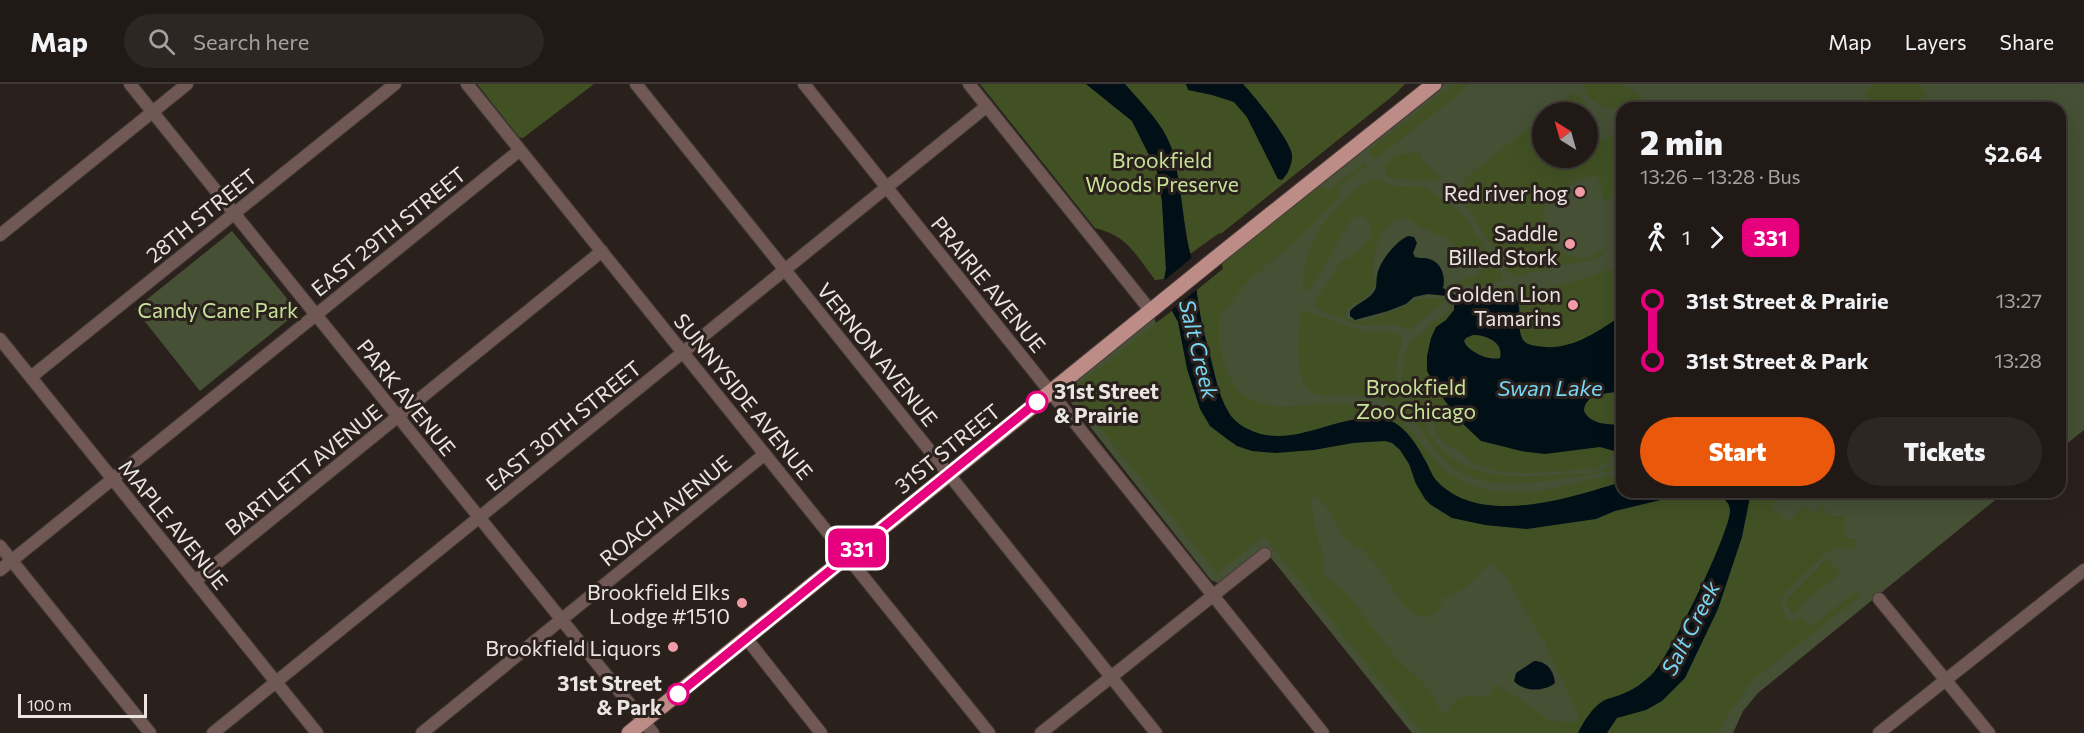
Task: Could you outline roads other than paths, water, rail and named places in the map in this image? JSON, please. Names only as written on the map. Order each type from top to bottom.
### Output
[{"type":"main road","name":"31ST STREET","points":[[629,733],[648,727],[746,638],[1434,84]]},
{"type":"street","name":"PARK AVENUE","points":[[130,84],[648,727]]},
{"type":"street","points":[[0,235],[187,84]]},
{"type":"street","name":"28TH STREET","points":[[31,377],[394,84]]},
{"type":"street","name":"SUNNYSIDE AVENUE","points":[[467,84],[989,733]]},
{"type":"street","name":"VERNON AVENUE","points":[[636,84],[1156,733]]},
{"type":"street","name":"PRAIRIE AVENUE","points":[[804,84],[1323,733]]},
{"type":"street","points":[[969,84],[1156,306]]},
{"type":"street","name":"EAST 30TH STREET","points":[[213,733],[987,106]]},
{"type":"street","name":"EAST 29TH STREET","points":[[0,570],[520,150]]},
{"type":"street","name":"BARTLETT AVENUE","points":[[195,582],[602,251]]},
{"type":"street","name":"MAPLE AVENUE","points":[[0,339],[317,733]]},
{"type":"street","name":"ROACH AVENUE","points":[[422,733],[765,454]]},
{"type":"street","points":[[0,546],[150,733]]},
{"type":"street","points":[[1041,733],[1265,554]]},
{"type":"street","points":[[1879,733],[2084,570]]},
{"type":"street","points":[[1879,598],[1989,733]]},
{"type":"street","points":[[746,638],[821,733]]},
{"type":"water","name":"Salt Creek","points":[[1086,84],[1125,84],[1164,132],[1172,150],[1177,171],[1201,319],[1215,377],[1228,411],[1242,426],[1263,434],[1277,436],[1307,432],[1352,420],[1386,419],[1401,427],[1410,437],[1436,480],[1454,495],[1476,503],[1500,506],[1526,505],[1577,495],[1616,483],[1616,498],[1669,498],[1615,511],[1596,519],[1527,529],[1485,525],[1452,518],[1431,505],[1416,484],[1409,464],[1400,450],[1392,443],[1385,441],[1353,443],[1314,450],[1276,453],[1252,451],[1237,446],[1210,426],[1200,409],[1187,369],[1178,322],[1172,311],[1164,281],[1166,269],[1162,201],[1157,171],[1132,121]]},
{"type":"water","points":[[1186,84],[1243,84],[1271,118],[1292,154],[1288,172],[1282,180],[1278,179],[1247,117],[1234,102],[1188,90]]},
{"type":"water","name":"Swan Lake","points":[[1408,236],[1414,237],[1417,243],[1413,253],[1415,257],[1430,259],[1439,265],[1444,278],[1443,288],[1463,300],[1504,292],[1514,296],[1519,306],[1520,332],[1525,342],[1530,345],[1549,347],[1571,344],[1592,335],[1616,319],[1616,393],[1592,397],[1585,405],[1584,411],[1595,421],[1616,425],[1616,451],[1600,447],[1545,454],[1521,451],[1481,441],[1462,423],[1442,397],[1427,371],[1427,356],[1431,338],[1436,327],[1454,310],[1452,299],[1447,296],[1428,294],[1414,297],[1406,304],[1388,311],[1355,320],[1350,316],[1350,311],[1375,290],[1378,271],[1393,248]],"holes":[[[1473,335],[1488,338],[1497,344],[1501,352],[1500,358],[1479,355],[1464,341]]]},
{"type":"water","name":"Salt Creek","points":[[1722,498],[1750,498],[1742,537],[1718,609],[1685,678],[1662,701],[1646,710],[1617,718],[1607,733],[1578,733],[1599,704],[1634,688],[1647,679],[1662,661],[1685,619],[1721,542],[1730,510]]},
{"type":"water","points":[[1534,661],[1539,661],[1549,668],[1555,683],[1546,688],[1534,690],[1518,685],[1514,681],[1516,673]]},
{"type":"place","name":"Red river hog","points":[[1580,192]]},
{"type":"place","name":"Saddle Billed Stork","points":[[1570,244]]},
{"type":"place","name":"Golden Lion Tamarins","points":[[1573,305]]},
{"type":"place","name":"31st Street & Prairie","points":[[1037,402]]},
{"type":"place","name":"Brookfield Elks Lodge #1510","points":[[742,603]]},
{"type":"place","name":"Brookfield Liquors","points":[[673,647]]},
{"type":"place","name":"31st Street & Park","points":[[678,694]]},
{"type":"park label","name":"Brookfield Woods Preserve","points":[[1162,171]]},
{"type":"park label","name":"Candy Cane Park","points":[[218,309]]},
{"type":"park label","name":"Brookfield Zoo Chicago","points":[[1416,398]]}]
